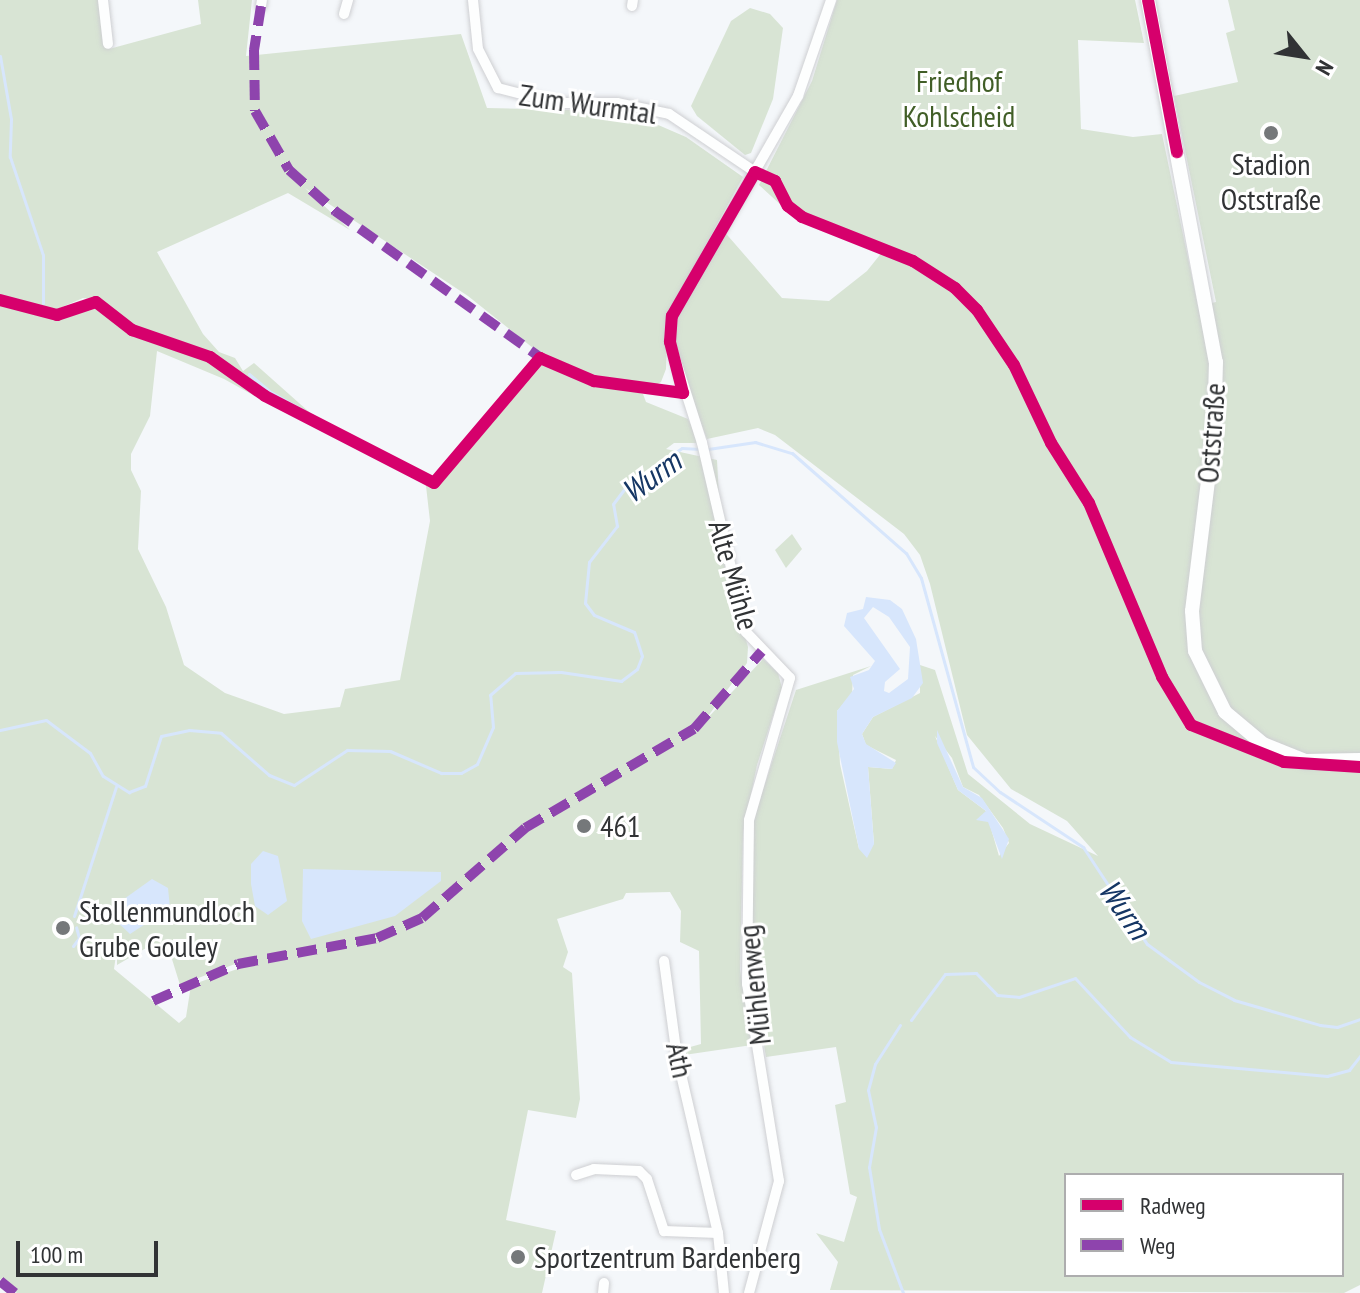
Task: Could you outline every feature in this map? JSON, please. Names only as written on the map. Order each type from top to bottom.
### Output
[{"type":"street","points":[[103,0],[108,44]]},
{"type":"street","points":[[344,14],[348,0]]},
{"type":"street","name":"Zum Wurmtal","points":[[473,0],[478,49],[498,88],[556,103],[617,103],[669,114],[755,172]]},
{"type":"street","name":"Alte Mühle","points":[[790,678],[746,632],[702,443],[675,364],[672,316],[805,79],[831,0]]},
{"type":"street","name":"Oststraße","points":[[1148,0],[1216,362],[1214,432],[1192,611],[1197,659],[1225,712],[1279,754],[1327,763],[1360,760]]},
{"type":"street","name":"Mühlenweg","points":[[749,1293],[779,1181],[747,984],[749,820],[790,678]]},
{"type":"street","name":"Ath","points":[[664,961],[677,1057],[718,1233],[724,1293]]},
{"type":"street","points":[[576,1175],[594,1169],[639,1171],[647,1179],[664,1231],[718,1233]]},
{"type":"green space","points":[[0,0],[98,0],[109,49],[201,24],[198,0],[252,0],[246,56],[461,34],[487,108],[575,110],[642,118],[686,137],[743,177],[668,314],[666,369],[661,382],[650,388],[594,379],[538,352],[468,296],[305,188],[350,230],[288,193],[157,252],[203,334],[219,352],[235,358],[243,371],[254,363],[317,419],[271,405],[224,379],[157,351],[150,416],[131,454],[131,470],[141,491],[138,549],[166,607],[184,665],[225,693],[284,714],[340,707],[345,689],[400,680],[430,521],[426,486],[443,481],[542,365],[643,394],[646,402],[688,419],[700,443],[674,443],[666,449],[717,460],[722,555],[748,647],[747,663],[703,723],[763,659],[778,673],[782,688],[757,765],[743,833],[740,970],[752,1045],[684,1055],[683,1049],[701,1044],[699,951],[680,942],[681,911],[670,892],[626,893],[623,899],[557,919],[568,952],[563,967],[572,973],[580,1099],[576,1118],[528,1110],[506,1220],[556,1231],[542,1293],[17,1293],[0,1279],[0,302],[59,321],[73,307],[94,303],[133,337],[154,340],[97,300],[83,298],[53,311],[0,298]],"holes":[[[153,944],[171,956],[180,985],[248,959],[249,965],[191,985],[186,1017],[179,1023],[114,969],[117,948],[117,965]]]},
{"type":"green space","name":"Friedhof Kohlscheid","points":[[837,0],[1135,0],[1144,43],[1078,40],[1081,129],[1133,137],[1162,134],[1198,306],[1216,302],[1174,96],[1238,82],[1226,33],[1235,30],[1228,0],[1360,0],[1360,1285],[1344,1293],[830,1290],[838,1262],[816,1233],[844,1242],[857,1197],[850,1194],[835,1105],[846,1102],[836,1047],[766,1057],[749,960],[754,817],[796,690],[871,666],[853,675],[852,695],[837,711],[840,764],[859,849],[874,844],[868,767],[892,769],[896,760],[866,745],[862,734],[873,717],[920,693],[920,665],[935,670],[968,774],[1030,824],[1098,856],[1067,821],[1011,789],[967,735],[930,584],[920,555],[904,534],[775,435],[758,428],[707,439],[691,397],[675,339],[677,318],[722,229],[782,298],[829,301],[867,271],[883,251],[794,217],[759,185],[812,81]],"holes":[[[935,736],[952,758],[963,787],[979,795],[1003,828],[1009,843],[999,856],[986,811],[958,790]]]},
{"type":"green space","points":[[750,8],[770,14],[783,28],[773,99],[751,153],[745,155],[697,116],[691,106],[731,21]]},
{"type":"green space","points":[[792,534],[802,549],[786,568],[775,550]]},
{"type":"water","points":[[866,597],[890,600],[902,609],[916,639],[923,683],[912,698],[873,717],[862,734],[866,744],[896,763],[892,769],[868,767],[874,844],[867,858],[859,849],[837,742],[837,711],[854,689],[850,677],[869,670],[875,661],[844,626],[847,613],[863,609]],"holes":[[[873,607],[889,617],[910,647],[908,679],[889,693],[884,691],[885,682],[900,669],[864,618]]]},
{"type":"water","points":[[937,730],[963,787],[982,798],[1009,839],[1002,859],[988,822],[976,820],[986,811],[958,790],[937,743]]},
{"type":"water","points":[[263,851],[278,856],[287,901],[268,915],[255,906],[251,884],[251,864]]},
{"type":"water","points":[[303,869],[441,872],[441,881],[395,916],[311,939],[302,921]]},
{"type":"water","points":[[152,879],[168,888],[170,908],[130,934],[114,919],[117,904]]},
{"type":"waterway","points":[[0,56],[11,119],[10,157],[43,255],[43,303]]},
{"type":"waterway","points":[[249,374],[269,391],[421,477]]},
{"type":"waterway","name":"Wurm","points":[[708,449],[755,442],[792,453],[906,553],[921,578],[973,767],[1000,792],[1083,847],[1147,944],[1199,982],[1234,1000],[1320,1025],[1337,1027],[1360,1019]]},
{"type":"waterway","name":"Wurm","points":[[0,730],[46,720],[90,753],[103,776],[129,792],[145,786],[161,736],[189,730],[221,733],[269,775],[294,785],[347,750],[390,751],[441,773],[461,773],[477,764],[493,727],[490,695],[515,673],[561,672],[621,681],[637,669],[642,656],[634,632],[594,615],[585,603],[589,562],[617,526],[613,504],[626,487],[682,448],[700,449]]},
{"type":"waterway","points":[[74,916],[116,787]]},
{"type":"waterway","points":[[73,946],[79,938],[76,927]]},
{"type":"waterway","points":[[911,1020],[945,974],[976,973],[997,995],[1019,997],[1075,978],[1130,1037],[1171,1062],[1327,1076],[1349,1070],[1360,1056]]},
{"type":"waterway","points":[[900,1025],[875,1064],[868,1090],[876,1127],[869,1167],[879,1229],[903,1293]]},
{"type":"marked path","points":[[261,6],[254,50],[255,111],[289,170],[335,211],[544,360]]},
{"type":"marked path","points":[[153,1001],[238,964],[377,938],[422,918],[525,828],[694,729],[762,651]]},
{"type":"marked path","points":[[0,1281],[15,1293]]},
{"type":"cycle path","points":[[1148,0],[1177,152]]},
{"type":"cycle path","points":[[0,300],[57,315],[96,302],[132,330],[210,357],[265,396],[434,483],[540,358],[594,381],[683,393],[670,342],[672,316],[755,172],[775,181],[788,206],[802,217],[913,261],[955,288],[977,310],[1014,365],[1051,443],[1089,503],[1162,677],[1191,725],[1284,762],[1360,767]]},
{"type":"place","name":"Stadion Oststraße","points":[[1271,133]]},
{"type":"place","name":"461","points":[[584,826]]},
{"type":"place","name":"Stollenmundloch Grube Gouley","points":[[63,928]]},
{"type":"place","name":"Sportzentrum Bardenberg","points":[[518,1257]]}]
